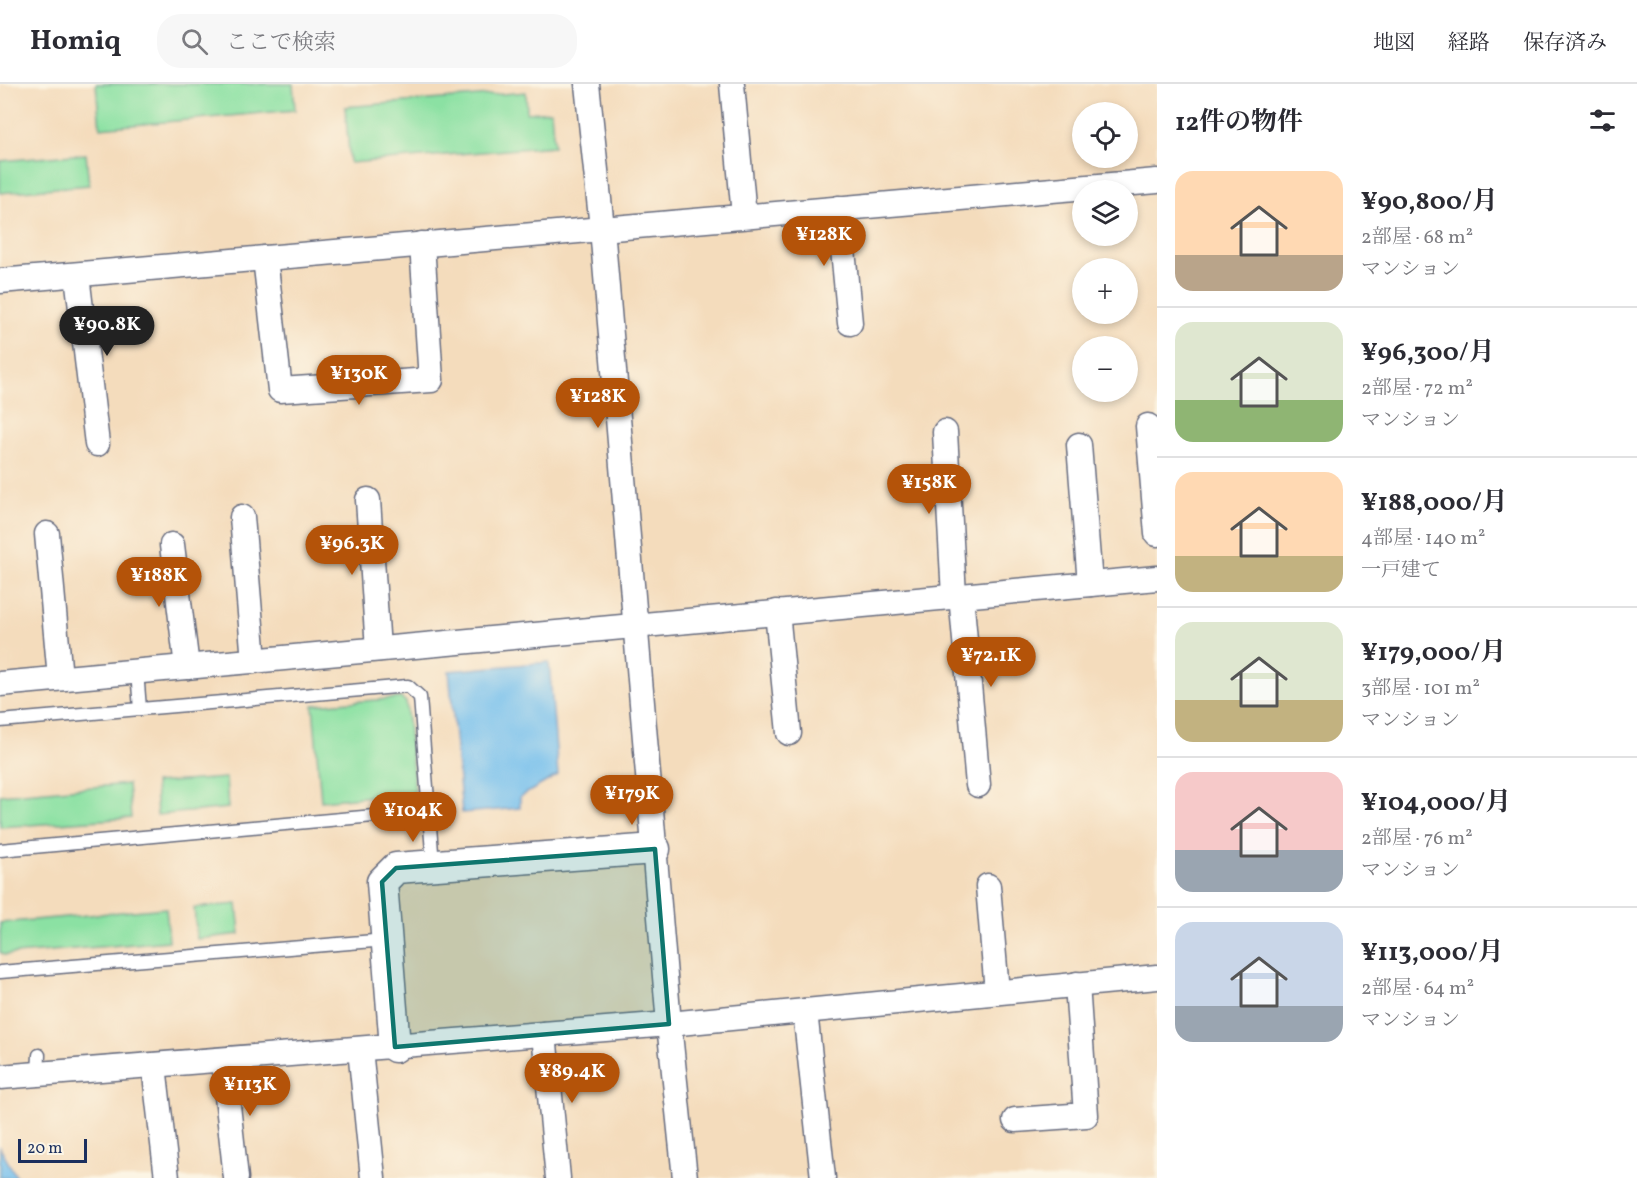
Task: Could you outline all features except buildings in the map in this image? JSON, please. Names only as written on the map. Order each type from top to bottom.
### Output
[{"type":"street","points":[[586,84],[602,228],[669,1024],[685,1178]]},
{"type":"street","points":[[732,84],[744,216]]},
{"type":"street","points":[[0,281],[1157,181]]},
{"type":"street","points":[[839,208],[850,323]]},
{"type":"street","points":[[265,258],[280,390],[431,380],[422,244]]},
{"type":"street","points":[[77,275],[96,444]]},
{"type":"street","points":[[1148,426],[1157,534]]},
{"type":"street","points":[[945,432],[957,596],[978,785]]},
{"type":"street","points":[[1079,445],[1090,584]]},
{"type":"street","points":[[368,500],[378,649]]},
{"type":"street","points":[[242,517],[254,661]]},
{"type":"street","points":[[47,534],[60,678]]},
{"type":"street","points":[[172,545],[187,667]]},
{"type":"street","points":[[0,684],[1157,578]]},
{"type":"street","points":[[777,612],[789,733]]},
{"type":"street","points":[[395,1047],[382,882],[396,868],[655,849]]},
{"type":"street","points":[[988,886],[997,992]]},
{"type":"street","points":[[0,1077],[39,1065],[154,1066],[669,1024],[1157,977]]},
{"type":"street","points":[[1015,1120],[1086,1115],[1077,984]]},
{"type":"street","points":[[805,1011],[823,1178]]},
{"type":"street","points":[[544,1034],[558,1178]]},
{"type":"street","points":[[360,1049],[373,1178]]},
{"type":"street","points":[[223,1060],[236,1178]]},
{"type":"street","points":[[154,1066],[167,1178]]},
{"type":"lane","points":[[137,671],[140,709]]},
{"type":"lane","points":[[0,722],[408,686],[420,697],[434,865]]},
{"type":"lane","points":[[0,850],[429,811]]},
{"type":"lane","points":[[0,972],[386,940]]},
{"type":"highlighted area","points":[[655,849],[669,1024],[395,1047],[382,882],[396,868]]},
{"type":"green space","points":[[96,84],[293,84],[295,110],[100,128]]},
{"type":"green space","points":[[526,92],[527,113],[551,111],[554,146],[350,163],[345,107]]},
{"type":"green space","points":[[86,154],[89,185],[0,193],[0,161]]},
{"type":"green space","points":[[401,698],[406,702],[415,792],[321,801],[313,705]]},
{"type":"green space","points":[[226,778],[228,808],[157,815],[155,783]]},
{"type":"green space","points":[[128,784],[131,818],[0,827],[0,795]]},
{"type":"green space","points":[[237,904],[240,934],[197,939],[194,908]]},
{"type":"green space","points":[[166,908],[169,941],[4,955],[0,952],[0,923]]},
{"type":"water","points":[[549,662],[558,775],[520,797],[520,808],[462,813],[449,671]]},
{"type":"water","points":[[0,1148],[17,1178],[0,1178]]}]
